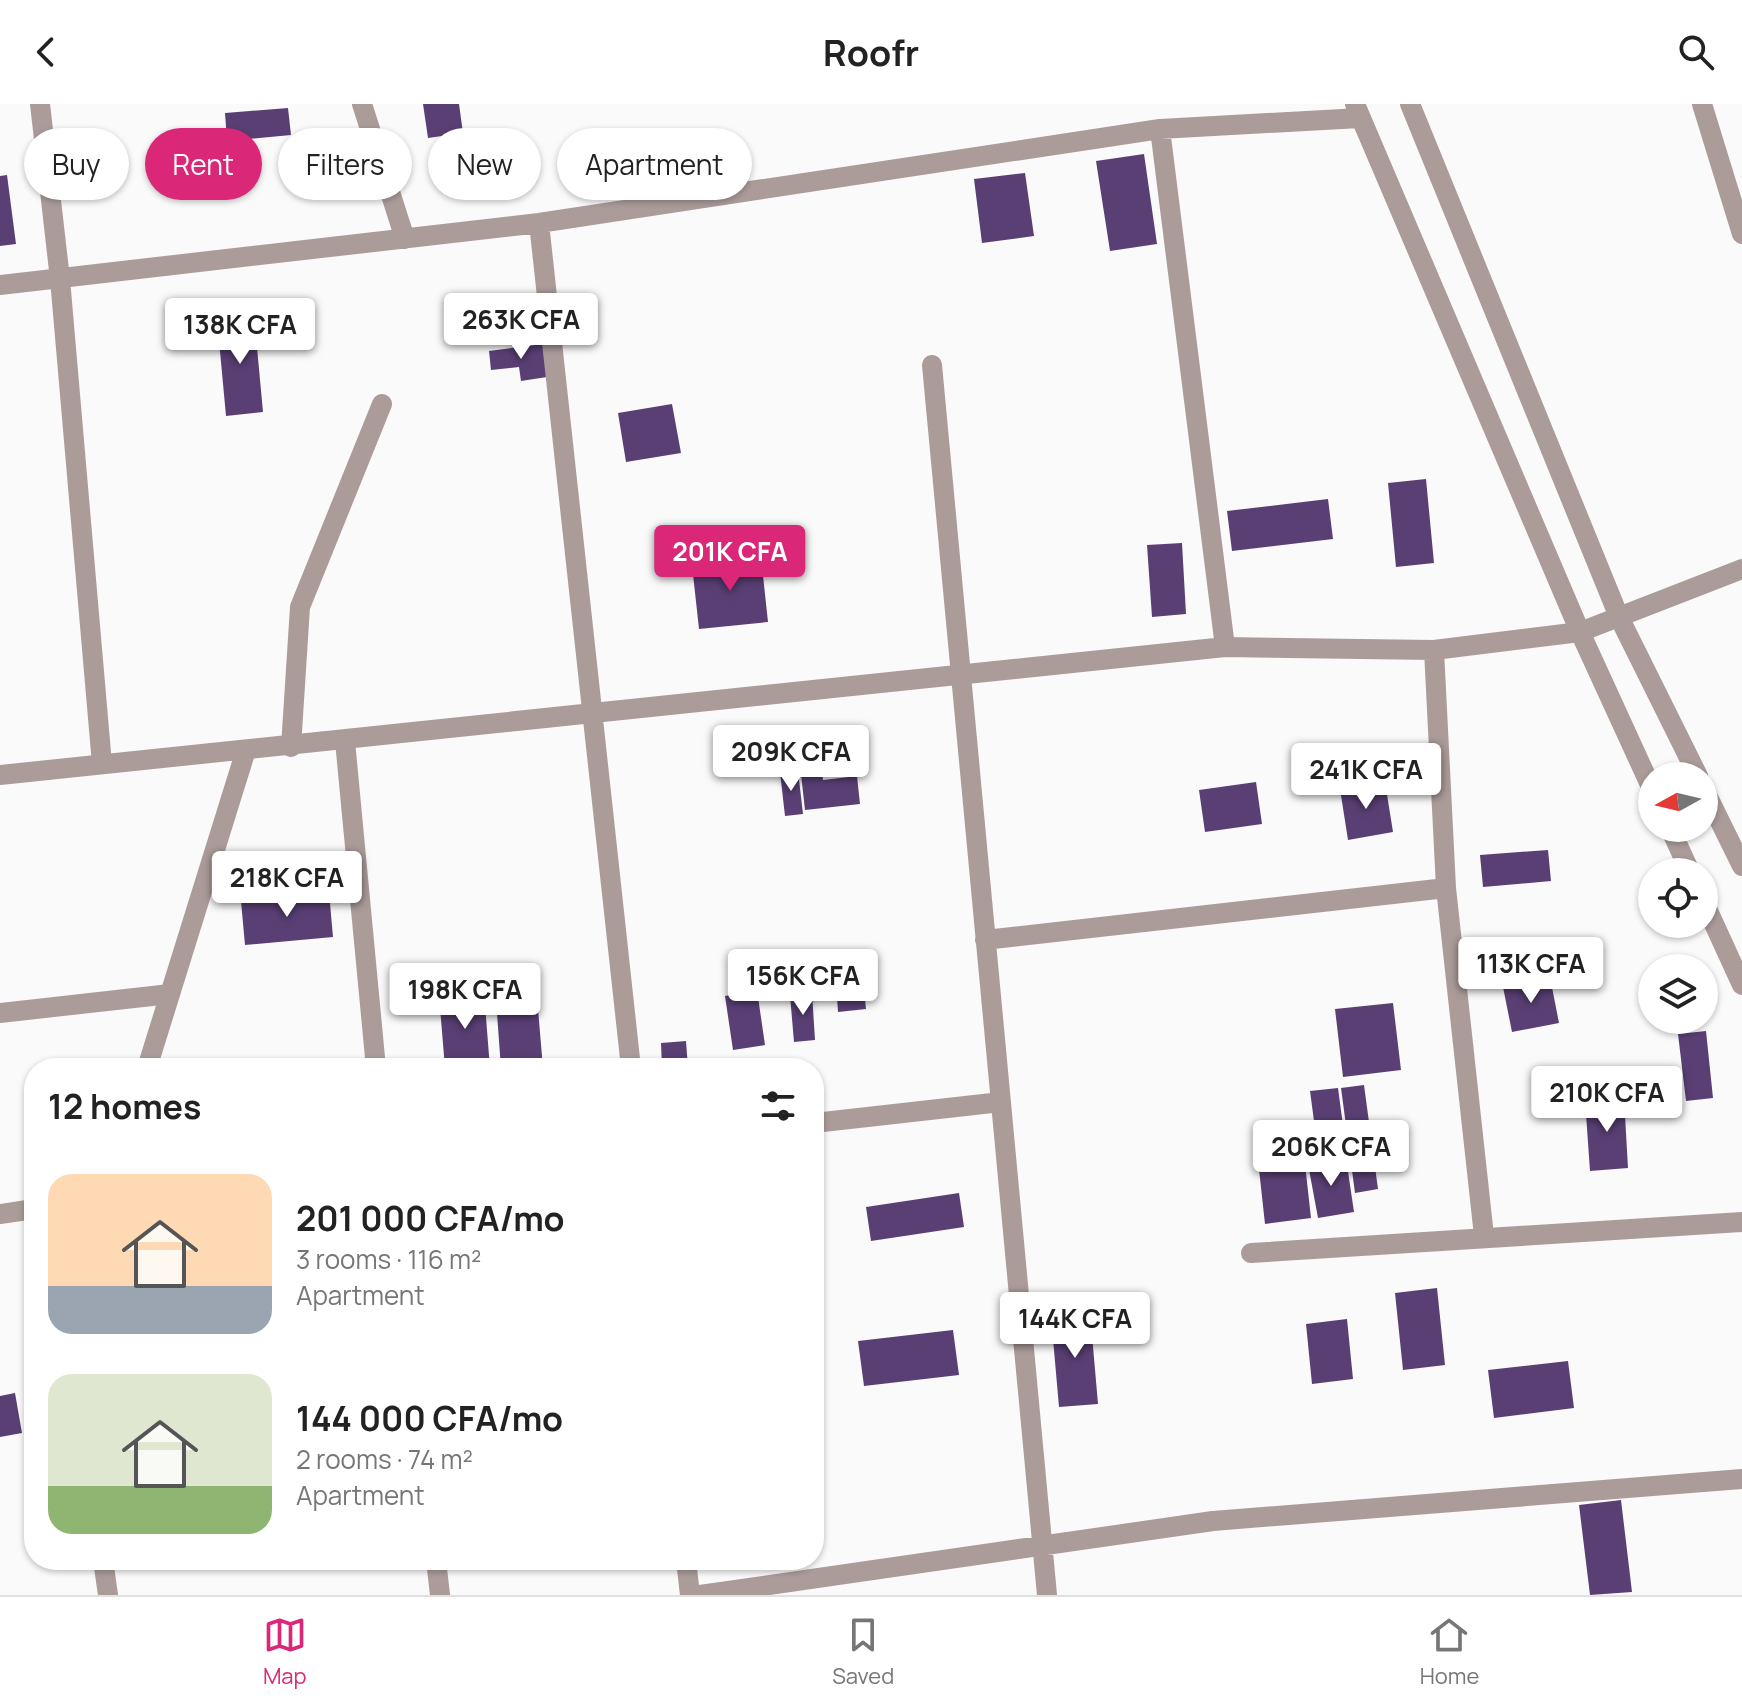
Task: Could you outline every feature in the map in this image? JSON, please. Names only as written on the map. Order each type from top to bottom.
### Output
[{"type":"street","points":[[40,104],[60,279],[102,764]]},
{"type":"street","points":[[362,104],[405,239]]},
{"type":"street","points":[[1410,104],[1619,617],[1691,762]]},
{"type":"street","points":[[1702,104],[1737,203],[1742,234]]},
{"type":"street","points":[[0,285],[539,223],[1160,129],[1358,111],[1580,632],[1640,762]]},
{"type":"street","points":[[1160,129],[1225,647]]},
{"type":"street","points":[[539,223],[630,1058]]},
{"type":"street","points":[[932,365],[1047,1595]]},
{"type":"street","points":[[291,747],[297,627],[306,585],[382,404]]},
{"type":"street","points":[[0,775],[1225,647],[1434,650],[1580,632],[1742,569]]},
{"type":"street","points":[[1434,650],[1446,888],[1484,1236]]},
{"type":"street","points":[[345,741],[375,1058]]},
{"type":"street","points":[[150,1058],[246,750]]},
{"type":"street","points":[[1718,817],[1742,866]]},
{"type":"street","points":[[985,940],[1446,888]]},
{"type":"street","points":[[1718,933],[1742,985]]},
{"type":"street","points":[[0,1013],[170,994]]},
{"type":"street","points":[[824,1122],[1001,1102]]},
{"type":"street","points":[[0,1214],[24,1210]]},
{"type":"street","points":[[1251,1253],[1742,1222]]},
{"type":"street","points":[[700,1595],[1213,1521],[1742,1479]]},
{"type":"street","points":[[104,1570],[108,1595]]},
{"type":"street","points":[[437,1570],[440,1595]]},
{"type":"street","points":[[687,1570],[690,1595]]},
{"type":"building","points":[[423,104],[459,104],[462,128],[428,128],[428,138]]},
{"type":"building","points":[[288,108],[290,128],[278,128],[278,136],[262,138],[262,128],[226,128],[225,113]]},
{"type":"building","points":[[1144,154],[1157,244],[1110,251],[1096,161]]},
{"type":"building","points":[[1025,173],[1034,236],[982,243],[974,179]]},
{"type":"building","points":[[7,175],[16,244],[0,246],[0,176]]},
{"type":"building","points":[[254,315],[263,412],[226,416],[217,319]]},
{"type":"building","points":[[543,344],[547,377],[521,381],[519,367],[491,370],[489,351]]},
{"type":"building","points":[[672,404],[681,453],[626,462],[618,413]]},
{"type":"building","points":[[1426,479],[1434,563],[1396,567],[1388,483]]},
{"type":"building","points":[[1328,499],[1333,539],[1232,551],[1227,511]]},
{"type":"building","points":[[1182,543],[1186,614],[1152,617],[1147,545]]},
{"type":"building","points":[[761,557],[768,622],[699,629],[692,565]]},
{"type":"building","points":[[798,771],[803,814],[785,816],[780,772]]},
{"type":"building","points":[[822,771],[823,780],[857,776],[860,804],[805,810],[801,774]]},
{"type":"building","points":[[1256,782],[1262,824],[1205,832],[1199,790]]},
{"type":"building","points":[[1385,782],[1393,832],[1348,840],[1340,789]]},
{"type":"building","points":[[1548,850],[1551,881],[1483,887],[1480,855]]},
{"type":"building","points":[[329,892],[333,937],[245,945],[241,901]]},
{"type":"building","points":[[1550,977],[1559,1023],[1512,1032],[1503,987]]},
{"type":"building","points":[[863,980],[866,1009],[838,1012],[836,983]]},
{"type":"building","points":[[757,990],[765,1045],[733,1050],[725,996]]},
{"type":"building","points":[[484,992],[489,1058],[444,1058],[439,995]]},
{"type":"building","points":[[812,993],[815,1040],[794,1042],[790,995]]},
{"type":"building","points":[[537,997],[542,1058],[500,1058],[496,1000]]},
{"type":"building","points":[[1393,1003],[1401,1070],[1343,1077],[1335,1009]]},
{"type":"building","points":[[1678,1034],[1706,1034],[1713,1098],[1686,1101]]},
{"type":"building","points":[[686,1041],[687,1058],[662,1058],[661,1043]]},
{"type":"building","points":[[1364,1085],[1378,1189],[1355,1193],[1341,1088]]},
{"type":"building","points":[[1338,1088],[1344,1133],[1316,1136],[1310,1091]]},
{"type":"building","points":[[1624,1098],[1628,1168],[1590,1171],[1585,1100]]},
{"type":"building","points":[[1301,1128],[1311,1218],[1265,1224],[1255,1133]]},
{"type":"building","points":[[1346,1158],[1354,1212],[1318,1218],[1308,1164]]},
{"type":"building","points":[[959,1193],[964,1227],[871,1241],[866,1207]]},
{"type":"building","points":[[1437,1288],[1445,1365],[1403,1370],[1395,1293]]},
{"type":"building","points":[[1090,1312],[1098,1404],[1059,1407],[1051,1316]]},
{"type":"building","points":[[1347,1319],[1353,1379],[1312,1384],[1306,1324]]},
{"type":"building","points":[[953,1330],[959,1375],[864,1386],[858,1341]]},
{"type":"building","points":[[1568,1361],[1574,1408],[1494,1418],[1488,1370]]},
{"type":"building","points":[[15,1393],[22,1433],[0,1437],[0,1396]]},
{"type":"building","points":[[1621,1500],[1632,1592],[1590,1595],[1579,1505]]}]
